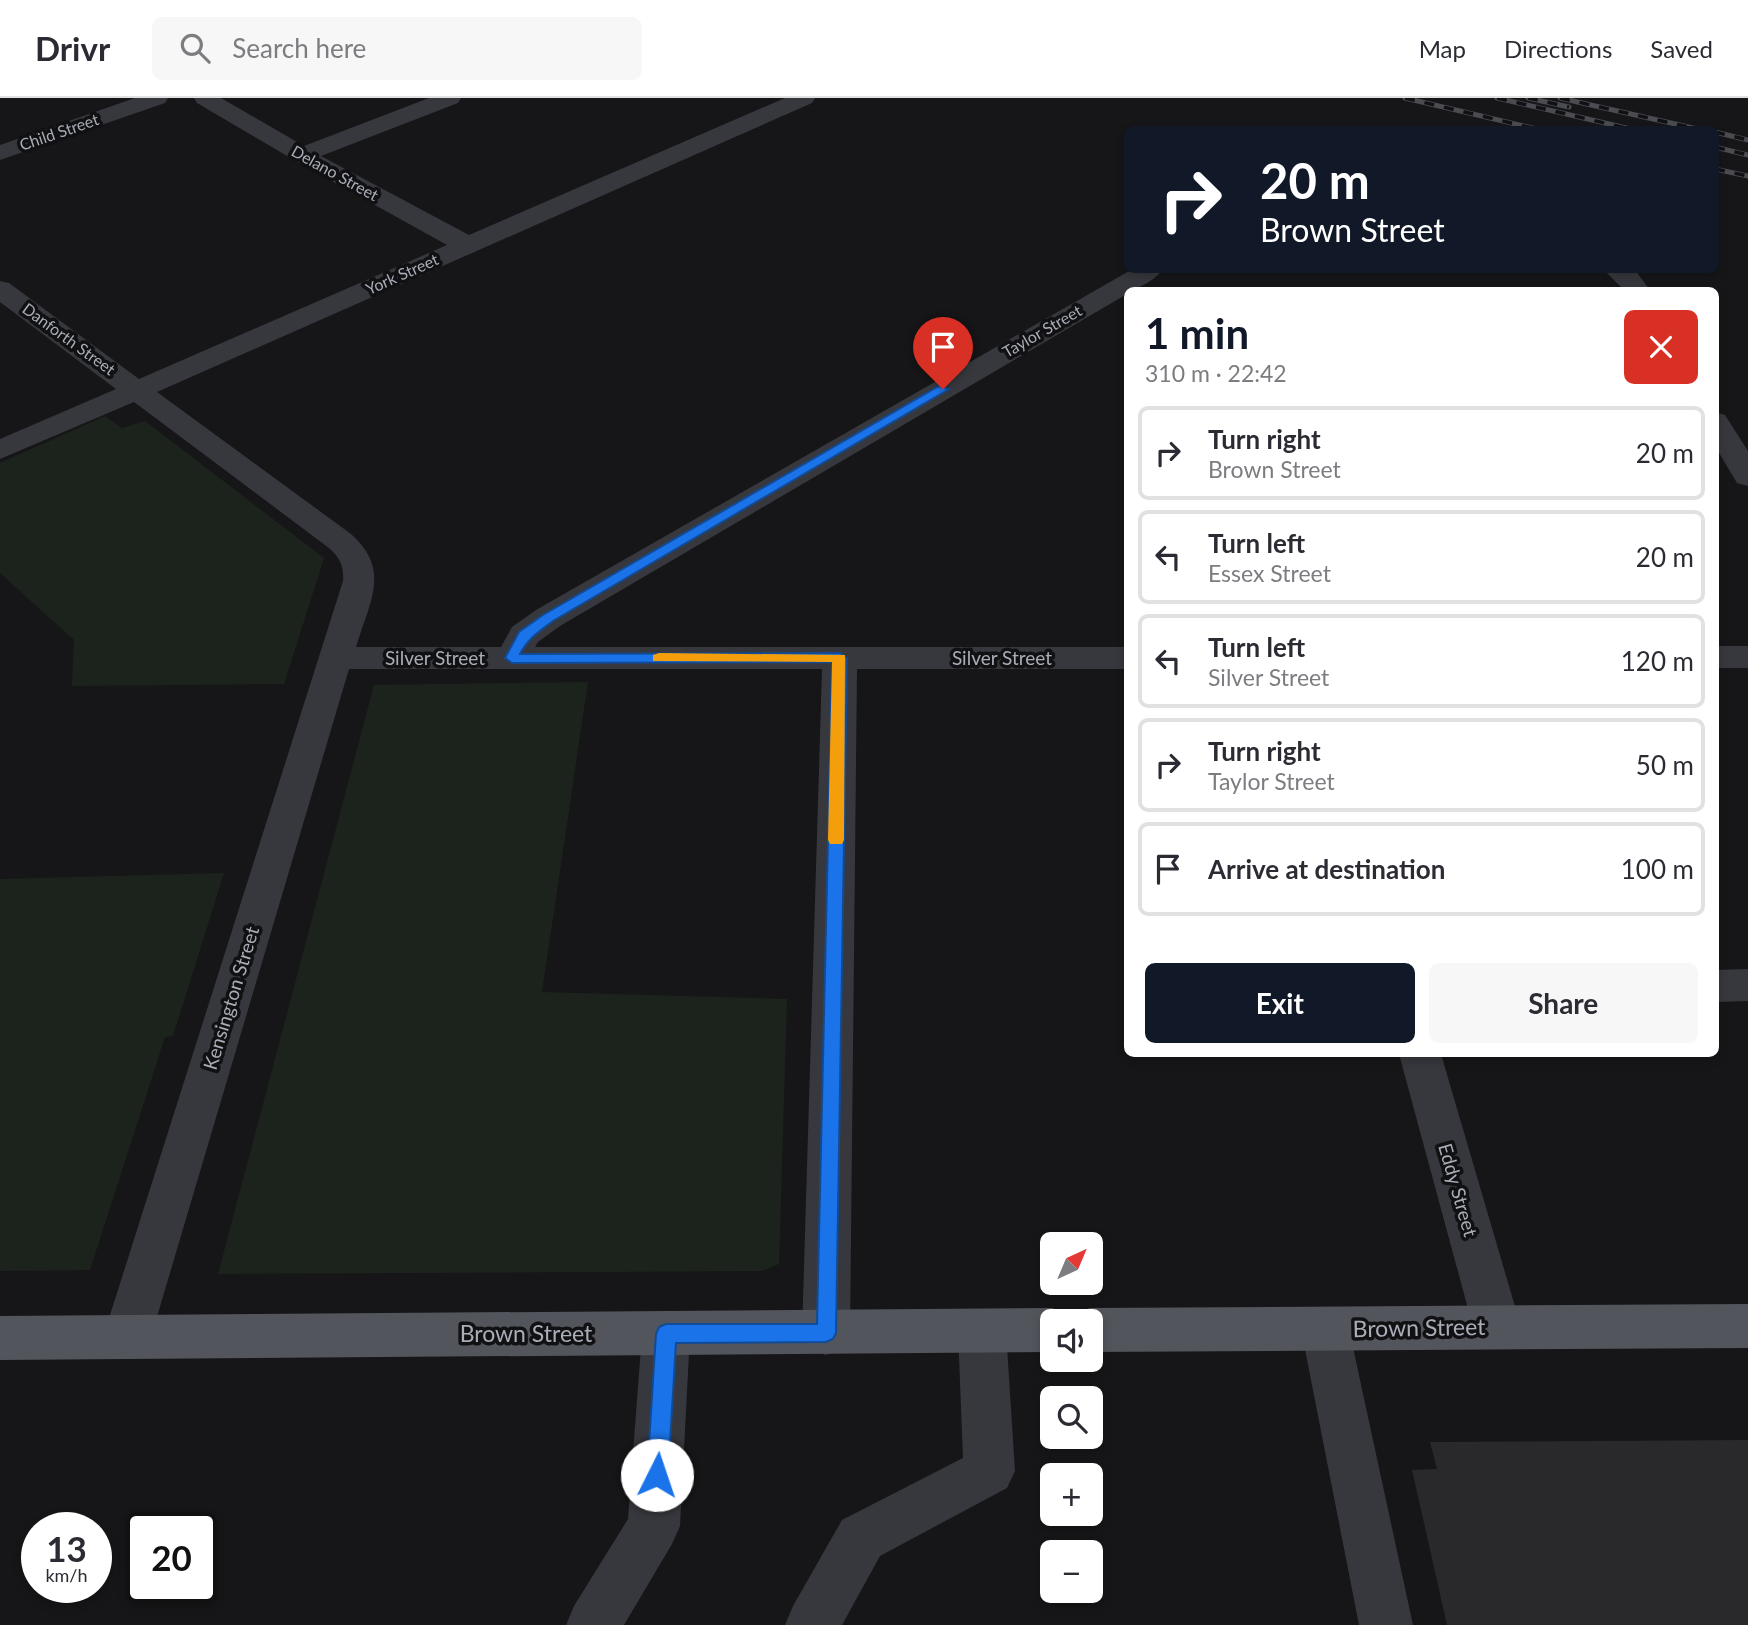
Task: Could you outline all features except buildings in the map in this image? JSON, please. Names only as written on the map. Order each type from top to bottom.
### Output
[{"type":"main road","name":"Brown Street","points":[[1103,1330],[1748,1326]]},
{"type":"main road","name":"Brown Street","points":[[0,1338],[1040,1331]]},
{"type":"street","name":"Child Street","points":[[0,153],[157,98]]},
{"type":"street","name":"Delano Street","points":[[205,98],[302,155],[467,245]]},
{"type":"street","points":[[302,155],[450,98]]},
{"type":"street","name":"York Street","points":[[0,450],[467,245],[786,101]]},
{"type":"street","name":"Taylor Street","points":[[1130,287],[1146,273]]},
{"type":"street","points":[[1622,273],[1635,287]]},
{"type":"street","name":"Danforth Street","points":[[0,289],[139,389]]},
{"type":"street","name":"Taylor Street","points":[[512,658],[524,635],[548,618],[1116,300]]},
{"type":"street","points":[[139,389],[354,553],[358,560],[359,582],[335,658]]},
{"type":"street","points":[[1719,428],[1748,477]]},
{"type":"street","name":"Silver Street","points":[[335,658],[1124,657]]},
{"type":"street","points":[[1719,657],[1748,657]]},
{"type":"street","name":"Kensington Street","points":[[127,1337],[335,658]]},
{"type":"street","points":[[826,1333],[840,658]]},
{"type":"street","points":[[1719,986],[1748,985]]},
{"type":"street","name":"Eddy Street","points":[[1421,1057],[1497,1327]]},
{"type":"street","points":[[1325,1329],[1386,1625]]},
{"type":"street","points":[[812,1625],[861,1538],[989,1471],[982,1331]]},
{"type":"street","points":[[593,1625],[654,1526],[666,1334]]},
{"type":"shaded area","points":[[105,416],[122,428],[145,421],[324,558],[284,684],[72,686],[74,640],[0,573],[0,463]]},
{"type":"shaded area","points":[[588,682],[542,992],[787,999],[779,1264],[762,1271],[218,1274],[374,685]]},
{"type":"shaded area","points":[[224,873],[173,1036],[165,1037],[90,1270],[0,1271],[0,879]]},
{"type":"railway","points":[[1405,98],[1524,126]]},
{"type":"railway","points":[[1497,98],[1618,126]]},
{"type":"railway","points":[[1528,98],[1569,107]]},
{"type":"railway","points":[[1560,98],[1684,126]]},
{"type":"railway","points":[[1719,133],[1748,140]]},
{"type":"railway","points":[[1719,148],[1748,155]]},
{"type":"railway","points":[[1719,170],[1748,176]]},
{"type":"slow traffic","points":[[659,658],[840,658],[836,840]]},
{"type":"route","points":[[657,1475],[666,1334],[826,1333],[840,658],[512,658],[524,635],[548,618],[943,389]]}]
